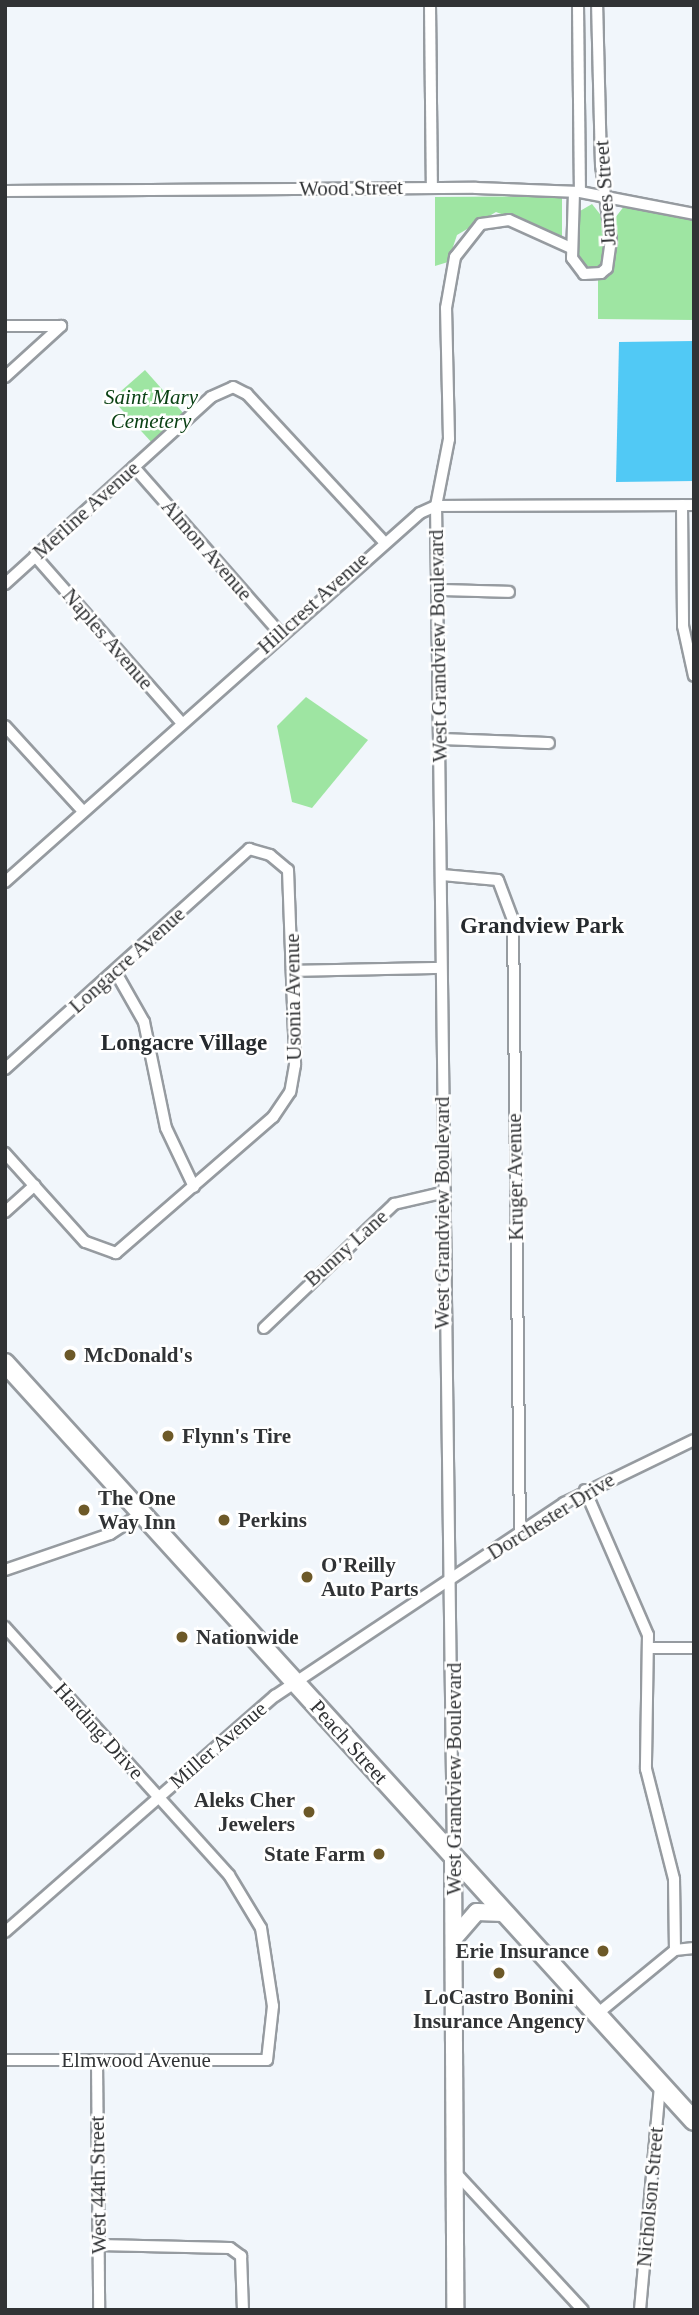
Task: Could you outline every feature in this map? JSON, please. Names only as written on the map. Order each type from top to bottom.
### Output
[{"type":"main road","name":"Peach Street","points":[[5,1363],[694,2121]]},
{"type":"street","points":[[430,5],[432,187]]},
{"type":"street","name":"James Street","points":[[578,5],[577,192],[571,248],[584,274],[607,268],[611,241],[604,196],[597,5]]},
{"type":"street","name":"Wood Street","points":[[5,191],[432,187],[577,192],[694,214]]},
{"type":"street","name":"West Grandview Boulevard","points":[[455,2310],[454,1939],[441,1193],[442,874],[436,506],[449,439],[446,308],[455,257],[472,231],[499,218],[571,248]]},
{"type":"street","points":[[5,326],[61,326],[5,377]]},
{"type":"street","name":"Merline Avenue","points":[[5,584],[211,397],[233,387],[247,394],[382,540]]},
{"type":"street","name":"Almon Avenue","points":[[134,467],[280,632]]},
{"type":"street","points":[[436,506],[688,505],[683,626],[694,676]]},
{"type":"street","name":"Hillcrest Avenue","points":[[5,882],[382,540],[436,506]]},
{"type":"street","name":"Naples Avenue","points":[[36,556],[181,722]]},
{"type":"street","points":[[438,590],[509,592]]},
{"type":"street","points":[[5,726],[83,811]]},
{"type":"street","points":[[440,739],[549,743]]},
{"type":"street","name":"Usonia Avenue","points":[[34,1185],[85,1242],[108,1254],[132,1243],[273,1117],[290,1091],[293,971],[290,876],[276,858],[248,849]]},
{"type":"street","name":"Longacre Avenue","points":[[5,1069],[248,849]]},
{"type":"street","name":"Kruger Avenue","points":[[442,874],[498,880],[513,920],[520,1533]]},
{"type":"street","points":[[293,971],[441,968]]},
{"type":"street","points":[[115,971],[144,1022],[166,1128],[194,1187]]},
{"type":"street","points":[[5,1153],[34,1185],[5,1212]]},
{"type":"street","name":"Bunny Lane","points":[[264,1328],[394,1204],[441,1193]]},
{"type":"street","name":"Dorchester Drive","points":[[449,1581],[585,1490],[694,1440]]},
{"type":"street","points":[[585,1490],[651,1648],[646,1769],[674,1879],[675,1950]]},
{"type":"street","points":[[5,1570],[99,1539],[142,1513]]},
{"type":"street","name":"Miller Avenue","points":[[5,1932],[159,1797],[297,1684],[449,1581]]},
{"type":"street","name":"Harding Drive","points":[[5,1628],[229,1875],[261,1928],[272,1979],[267,2060]]},
{"type":"street","points":[[651,1648],[694,1648]]},
{"type":"street","points":[[454,1939],[477,1912],[505,1913]]},
{"type":"street","points":[[597,2014],[675,1950],[694,1948]]},
{"type":"street","name":"Elmwood Avenue","points":[[5,2060],[267,2060]]},
{"type":"street","name":"West 44th Street","points":[[97,2060],[99,2310]]},
{"type":"street","name":"Nicholson Street","points":[[640,2310],[660,2084]]},
{"type":"street","points":[[455,2172],[583,2310]]},
{"type":"street","points":[[99,2245],[224,2246],[241,2256],[243,2310]]},
{"type":"green space","points":[[562,196],[562,238],[496,212],[457,235],[448,262],[435,266],[435,197]]},
{"type":"green space","points":[[592,204],[607,223],[606,260],[595,270],[578,261],[575,242],[580,211]]},
{"type":"green space","points":[[625,205],[694,220],[694,320],[598,319],[598,280],[614,268],[615,218]]},
{"type":"green space","name":"Saint Mary Cemetery","points":[[145,370],[185,415],[153,444],[112,399]]},
{"type":"green space","points":[[306,697],[368,740],[312,808],[292,802],[277,726]]},
{"type":"water","points":[[694,341],[694,481],[616,482],[619,342]]},
{"type":"place","name":"McDonald's","points":[[70,1355]]},
{"type":"place","name":"Flynn's Tire","points":[[168,1436]]},
{"type":"place","name":"The One Way Inn","points":[[84,1510]]},
{"type":"place","name":"Perkins","points":[[224,1520]]},
{"type":"place","name":"O'Reilly Auto Parts","points":[[307,1577]]},
{"type":"place","name":"Nationwide","points":[[182,1637]]},
{"type":"place","name":"Aleks Cher Jewelers","points":[[309,1812]]},
{"type":"place","name":"State Farm","points":[[379,1854]]},
{"type":"place","name":"Erie Insurance","points":[[603,1951]]},
{"type":"place","name":"LoCastro Bonini Insurance Angency","points":[[499,1973]]},
{"type":"district","name":"Grandview Park","points":[[542,926]]},
{"type":"district","name":"Longacre Village","points":[[184,1043]]}]
